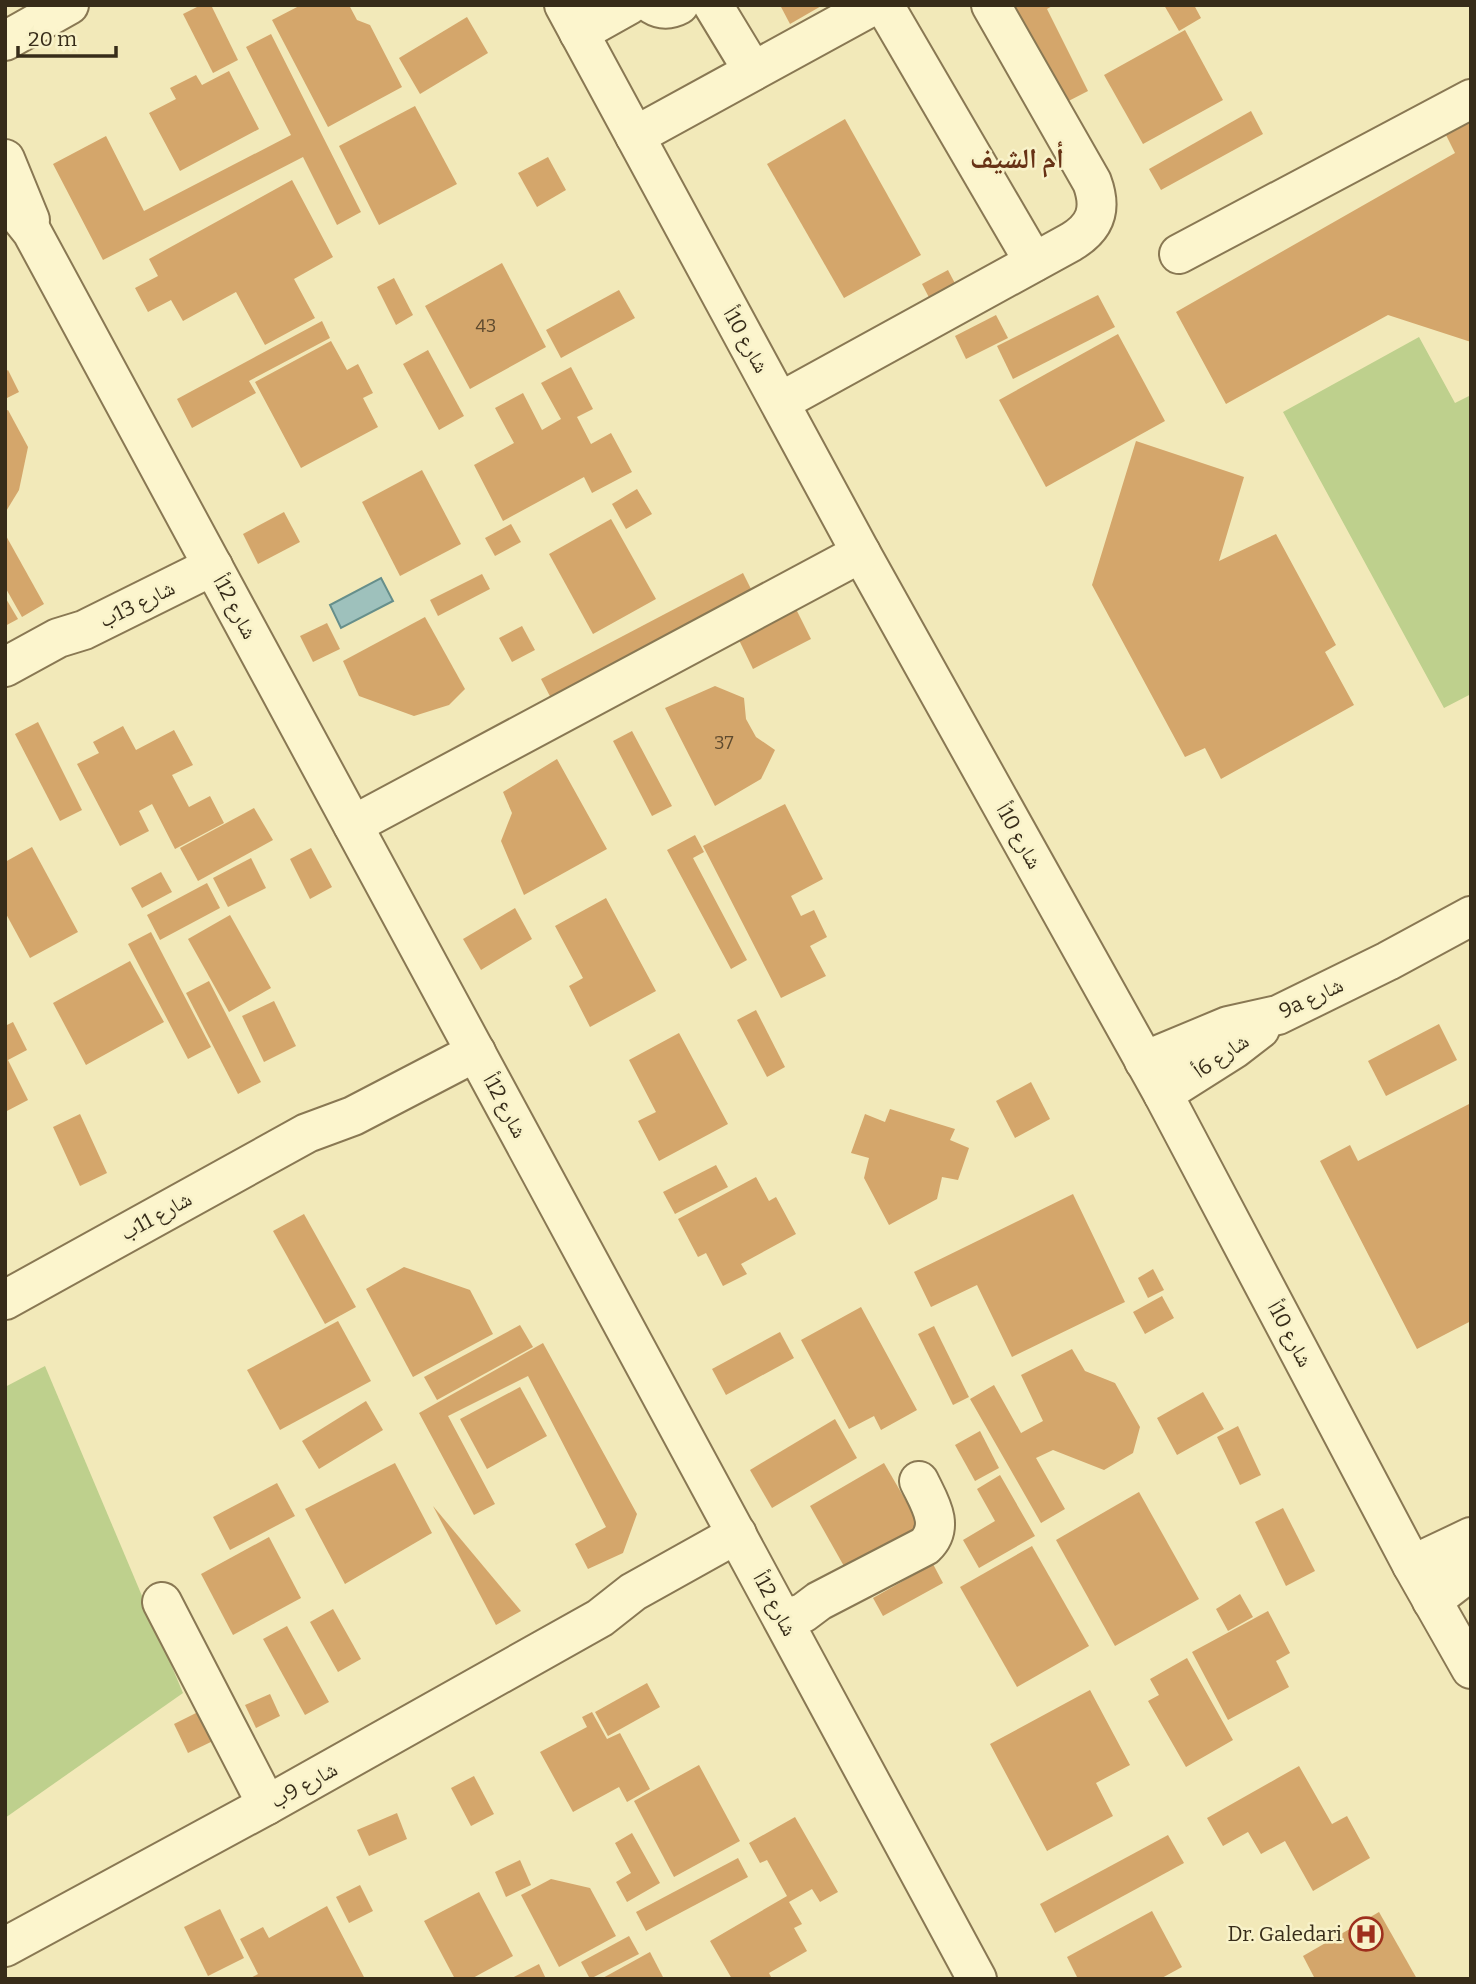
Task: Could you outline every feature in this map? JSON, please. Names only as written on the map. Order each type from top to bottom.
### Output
[{"type":"street","points":[[5,41],[69,5]]},
{"type":"street","points":[[571,19],[629,5]]},
{"type":"street","points":[[653,5],[661,9],[679,5]]},
{"type":"street","points":[[713,5],[753,71]]},
{"type":"street","points":[[635,136],[874,5]]},
{"type":"street","points":[[884,5],[1034,262]]},
{"type":"street","points":[[780,402],[1081,236],[1090,228],[1097,205],[1092,182],[991,5]]},
{"type":"street","name":"شارع 10أ","points":[[571,19],[861,553],[1163,1094],[1412,1565],[1471,1669]]},
{"type":"street","points":[[1179,254],[1471,100]]},
{"type":"street","name":"شارع 12أ","points":[[5,159],[26,206],[32,232]]},
{"type":"street","name":"شارع 12أ","points":[[5,198],[32,232],[977,1979]]},
{"type":"street","points":[[353,825],[861,553]]},
{"type":"street","name":"شارع 13ب","points":[[5,667],[58,638],[94,608],[206,554]]},
{"type":"street","name":"9a شارع","points":[[1144,1061],[1228,1026],[1278,1015],[1388,961],[1471,916]]},
{"type":"street","name":"شارع 6أ","points":[[1163,1094],[1234,1049],[1278,1015]]},
{"type":"street","name":"شارع 11ب","points":[[5,1300],[307,1133],[345,1101],[469,1040]]},
{"type":"street","points":[[783,1619],[803,1614],[819,1601],[925,1546],[931,1540],[936,1529],[936,1516],[919,1481]]},
{"type":"street","points":[[1412,1565],[1471,1537]]},
{"type":"street","name":"شارع 9ب","points":[[5,1947],[267,1805],[600,1618],[639,1606],[743,1545]]},
{"type":"street","points":[[1432,1601],[1471,1571]]},
{"type":"street","points":[[162,1602],[267,1805]]},
{"type":"green space","points":[[1419,337],[1455,403],[1471,395],[1471,694],[1444,708],[1283,412]]},
{"type":"green space","points":[[45,1366],[183,1693],[5,1818],[5,1387]]},
{"type":"water","points":[[381,578],[393,601],[341,628],[330,605]]},
{"type":"building","points":[[201,5],[211,5],[238,60],[213,73],[183,14]]},
{"type":"building","points":[[301,5],[349,5],[357,20],[370,25],[402,87],[328,127],[272,20]]},
{"type":"building","points":[[780,5],[823,5],[790,24]]},
{"type":"building","points":[[1001,5],[1054,5],[1047,9],[1088,91],[1053,109]]},
{"type":"building","points":[[1164,5],[1194,5],[1201,18],[1179,31]]},
{"type":"building","points":[[467,17],[488,53],[420,94],[399,58]]},
{"type":"building","points":[[1185,30],[1223,100],[1143,144],[1104,75]]},
{"type":"building","points":[[271,34],[361,212],[337,225],[303,157],[103,260],[53,164],[106,136],[144,211],[291,135],[246,47]]},
{"type":"building","points":[[229,71],[259,129],[180,171],[149,113],[176,99],[170,88],[196,75],[202,85]]},
{"type":"building","points":[[415,106],[457,184],[379,225],[339,146]]},
{"type":"building","points":[[1251,111],[1263,134],[1161,190],[1149,169]]},
{"type":"building","points":[[845,119],[921,255],[844,298],[767,164]]},
{"type":"building","points":[[1471,119],[1471,342],[1388,315],[1226,404],[1176,312],[1455,153],[1445,133]]},
{"type":"building","points":[[548,157],[566,190],[537,207],[518,173]]},
{"type":"building","points":[[292,180],[333,257],[294,279],[315,318],[265,345],[236,292],[183,321],[171,300],[148,312],[135,288],[158,276],[149,259]]},
{"type":"building","points":[[502,263],[546,347],[470,389],[425,306]]},
{"type":"building","points":[[948,270],[961,295],[935,309],[922,284]]},
{"type":"building","points":[[394,278],[413,315],[396,325],[377,287]]},
{"type":"building","points":[[619,290],[635,318],[561,358],[546,330]]},
{"type":"building","points":[[1098,295],[1115,327],[1013,379],[997,346]]},
{"type":"building","points":[[996,315],[1008,338],[966,359],[955,336]]},
{"type":"building","points":[[322,321],[330,338],[249,381],[256,393],[192,428],[177,399]]},
{"type":"building","points":[[1118,334],[1165,421],[1046,487],[999,400]]},
{"type":"building","points":[[331,341],[347,370],[358,364],[373,393],[363,398],[378,427],[301,468],[255,382]]},
{"type":"building","points":[[428,350],[464,416],[439,430],[403,364]]},
{"type":"building","points":[[571,367],[593,409],[577,417],[591,444],[611,433],[632,472],[592,493],[584,477],[503,521],[474,465],[514,443],[495,408],[523,393],[542,430],[561,419],[541,383]]},
{"type":"building","points":[[8,370],[19,392],[5,399],[5,372]]},
{"type":"building","points":[[8,410],[28,447],[19,490],[5,513],[5,411]]},
{"type":"building","points":[[1136,441],[1244,477],[1219,561],[1276,534],[1336,645],[1325,652],[1354,705],[1221,779],[1205,748],[1185,757],[1092,585]]},
{"type":"building","points":[[422,470],[461,544],[400,576],[362,502]]},
{"type":"building","points":[[637,489],[652,514],[626,529],[612,504]]},
{"type":"building","points":[[284,512],[300,542],[258,564],[243,534]]},
{"type":"building","points":[[611,519],[656,599],[593,634],[549,554]]},
{"type":"building","points":[[511,524],[521,542],[495,556],[485,538]]},
{"type":"building","points":[[5,534],[44,604],[22,617],[5,587]]},
{"type":"building","points":[[743,573],[756,599],[554,704],[541,679]]},
{"type":"building","points":[[482,574],[490,589],[438,616],[430,600]]},
{"type":"building","points":[[5,597],[18,619],[5,626]]},
{"type":"building","points":[[796,609],[811,639],[753,669],[738,638]]},
{"type":"building","points":[[425,617],[465,689],[449,705],[414,716],[359,696],[343,661]]},
{"type":"building","points":[[327,623],[340,649],[313,662],[300,636]]},
{"type":"building","points":[[522,626],[535,650],[512,662],[499,638]]},
{"type":"building","points":[[715,686],[744,698],[746,719],[756,737],[775,750],[761,779],[715,806],[665,708]]},
{"type":"building","points":[[38,722],[82,810],[60,821],[15,734]]},
{"type":"building","points":[[123,726],[136,750],[174,730],[193,765],[172,775],[189,807],[210,796],[224,823],[175,849],[152,804],[139,811],[149,831],[120,846],[77,764],[99,753],[93,742]]},
{"type":"building","points":[[632,731],[672,806],[652,816],[613,741]]},
{"type":"building","points":[[557,759],[607,849],[524,895],[501,841],[512,813],[503,792]]},
{"type":"building","points":[[785,804],[823,879],[791,896],[801,916],[814,910],[827,937],[810,946],[826,976],[781,998],[703,846]]},
{"type":"building","points":[[254,808],[273,840],[198,881],[180,848]]},
{"type":"building","points":[[695,835],[704,852],[693,858],[747,960],[731,969],[667,850]]},
{"type":"building","points":[[32,847],[78,932],[30,958],[5,912],[5,862]]},
{"type":"building","points":[[311,848],[332,887],[310,899],[290,859]]},
{"type":"building","points":[[251,858],[266,888],[228,907],[213,878]]},
{"type":"building","points":[[161,872],[172,892],[142,908],[131,888]]},
{"type":"building","points":[[207,883],[220,908],[160,940],[147,915]]},
{"type":"building","points":[[606,898],[656,991],[590,1027],[569,986],[583,978],[555,926]]},
{"type":"building","points":[[515,908],[532,939],[481,970],[463,939]]},
{"type":"building","points":[[230,915],[271,988],[229,1012],[188,939]]},
{"type":"building","points":[[151,932],[211,1047],[188,1059],[128,944]]},
{"type":"building","points":[[130,961],[164,1022],[86,1065],[53,1003]]},
{"type":"building","points":[[209,981],[261,1082],[238,1094],[186,993]]},
{"type":"building","points":[[274,1001],[296,1046],[264,1062],[242,1016]]},
{"type":"building","points":[[756,1010],[785,1067],[767,1077],[737,1020]]},
{"type":"building","points":[[13,1022],[27,1050],[8,1060],[28,1100],[5,1112],[5,1026]]},
{"type":"building","points":[[1439,1024],[1457,1060],[1386,1096],[1368,1061]]},
{"type":"building","points":[[679,1033],[728,1124],[659,1161],[638,1121],[656,1112],[629,1060]]},
{"type":"building","points":[[1031,1082],[1050,1119],[1015,1138],[996,1101]]},
{"type":"building","points":[[1471,1103],[1471,1321],[1417,1349],[1320,1161],[1350,1145],[1358,1161]]},
{"type":"building","points":[[890,1109],[955,1129],[950,1140],[969,1148],[958,1180],[942,1177],[937,1199],[889,1225],[864,1178],[869,1158],[851,1153],[865,1114],[885,1122]]},
{"type":"building","points":[[80,1114],[107,1173],[80,1186],[53,1127]]},
{"type":"building","points":[[716,1165],[728,1187],[675,1214],[663,1192]]},
{"type":"building","points":[[756,1177],[769,1201],[776,1197],[796,1234],[741,1264],[747,1274],[723,1286],[706,1253],[698,1257],[678,1219]]},
{"type":"building","points":[[1073,1194],[1125,1302],[1012,1357],[977,1285],[931,1307],[914,1272]]},
{"type":"building","points":[[304,1214],[356,1307],[325,1324],[273,1231]]},
{"type":"building","points":[[404,1267],[470,1290],[493,1334],[413,1377],[366,1289]]},
{"type":"building","points":[[1153,1269],[1164,1290],[1148,1298],[1138,1278]]},
{"type":"building","points":[[1162,1296],[1174,1318],[1145,1334],[1133,1312]]},
{"type":"building","points":[[861,1307],[917,1410],[881,1430],[874,1416],[849,1429],[801,1340]]},
{"type":"building","points":[[338,1321],[371,1381],[280,1430],[247,1370]]},
{"type":"building","points":[[520,1325],[533,1347],[437,1400],[424,1377]]},
{"type":"building","points":[[934,1326],[969,1397],[953,1405],[918,1334]]},
{"type":"building","points":[[780,1332],[794,1358],[726,1395],[712,1369]]},
{"type":"building","points":[[543,1343],[637,1514],[623,1553],[588,1569],[575,1544],[606,1527],[528,1376],[448,1416],[495,1504],[474,1515],[419,1413]]},
{"type":"building","points":[[1072,1349],[1085,1371],[1115,1383],[1140,1427],[1133,1453],[1104,1470],[1053,1450],[1036,1458],[1065,1509],[1041,1523],[970,1399],[994,1385],[1021,1433],[1043,1421],[1021,1375]]},
{"type":"building","points":[[520,1387],[547,1436],[487,1469],[460,1419]]},
{"type":"building","points":[[1203,1392],[1224,1429],[1177,1455],[1157,1418]]},
{"type":"building","points":[[366,1401],[383,1430],[319,1469],[302,1441]]},
{"type":"building","points":[[835,1419],[857,1458],[772,1508],[750,1470]]},
{"type":"building","points":[[1238,1426],[1261,1475],[1240,1485],[1217,1437]]},
{"type":"building","points":[[980,1431],[999,1468],[975,1481],[955,1445]]},
{"type":"building","points":[[395,1463],[432,1533],[345,1584],[305,1509]]},
{"type":"building","points":[[884,1463],[924,1532],[849,1575],[810,1506]]},
{"type":"building","points":[[1000,1475],[1035,1536],[979,1568],[963,1540],[995,1521],[977,1489]]},
{"type":"building","points":[[277,1483],[295,1516],[230,1550],[213,1517]]},
{"type":"building","points":[[1139,1492],[1199,1599],[1115,1646],[1056,1540]]},
{"type":"building","points":[[433,1506],[521,1611],[496,1625]]},
{"type":"building","points":[[1283,1508],[1315,1571],[1286,1586],[1255,1522]]},
{"type":"building","points":[[269,1537],[301,1598],[233,1635],[201,1574]]},
{"type":"building","points":[[1032,1546],[1089,1646],[1017,1687],[960,1587]]},
{"type":"building","points":[[933,1564],[943,1583],[883,1616],[873,1598]]},
{"type":"building","points":[[1240,1594],[1253,1617],[1228,1631],[1216,1609]]},
{"type":"building","points":[[333,1609],[361,1659],[338,1672],[310,1622]]},
{"type":"building","points":[[1268,1611],[1290,1653],[1276,1661],[1289,1687],[1228,1720],[1192,1652]]},
{"type":"building","points":[[287,1626],[329,1702],[305,1715],[263,1639]]},
{"type":"building","points":[[1187,1658],[1233,1740],[1186,1767],[1148,1701],[1159,1695],[1150,1679]]},
{"type":"building","points":[[647,1683],[660,1707],[608,1736],[595,1712]]},
{"type":"building","points":[[1090,1690],[1130,1765],[1096,1783],[1113,1816],[1047,1851],[990,1744]]},
{"type":"building","points":[[270,1694],[280,1716],[256,1728],[245,1705]]},
{"type":"building","points":[[200,1711],[215,1740],[188,1753],[174,1724]]},
{"type":"building","points":[[592,1712],[607,1739],[620,1733],[650,1789],[627,1802],[619,1787],[573,1812],[540,1752],[587,1727],[582,1717]]},
{"type":"building","points":[[699,1765],[740,1841],[674,1877],[634,1801]]},
{"type":"building","points":[[1299,1766],[1332,1824],[1347,1816],[1370,1858],[1313,1891],[1285,1841],[1261,1854],[1248,1832],[1223,1846],[1207,1818]]},
{"type":"building","points":[[474,1776],[494,1814],[471,1826],[451,1788]]},
{"type":"building","points":[[397,1813],[407,1839],[369,1856],[357,1830]]},
{"type":"building","points":[[795,1817],[838,1892],[820,1902],[812,1889],[789,1902],[802,1924],[794,1928],[807,1951],[769,1973],[772,1979],[732,1979],[710,1941],[787,1896],[767,1860],[760,1863],[749,1843]]},
{"type":"building","points":[[632,1833],[660,1883],[627,1902],[616,1882],[631,1873],[615,1843]]},
{"type":"building","points":[[1168,1835],[1184,1863],[1055,1933],[1040,1904]]},
{"type":"building","points":[[738,1858],[748,1877],[646,1931],[636,1912]]},
{"type":"building","points":[[520,1860],[531,1885],[506,1897],[495,1872]]},
{"type":"building","points":[[551,1879],[590,1888],[616,1936],[559,1967],[521,1895]]},
{"type":"building","points":[[360,1885],[373,1911],[349,1923],[336,1897]]},
{"type":"building","points":[[479,1892],[513,1956],[471,1979],[455,1979],[424,1921]]},
{"type":"building","points":[[327,1906],[365,1979],[249,1979],[258,1974],[240,1939],[263,1927],[269,1938]]},
{"type":"building","points":[[220,1909],[244,1958],[208,1976],[184,1927]]},
{"type":"building","points":[[1152,1911],[1182,1967],[1160,1979],[1078,1979],[1067,1957]]},
{"type":"building","name":"Dr. Galedari","points":[[1379,1912],[1417,1979],[1315,1979],[1303,1956]]},
{"type":"building","points":[[629,1936],[639,1954],[590,1979],[581,1962]]},
{"type":"building","points":[[650,1952],[664,1979],[601,1979]]},
{"type":"building","points":[[539,1964],[546,1979],[510,1979]]},
{"type":"place","name":"Dr. Galedari","points":[[1366,1934]]},
{"type":"district","name":"أم الشيف","points":[[1017,158]]}]
